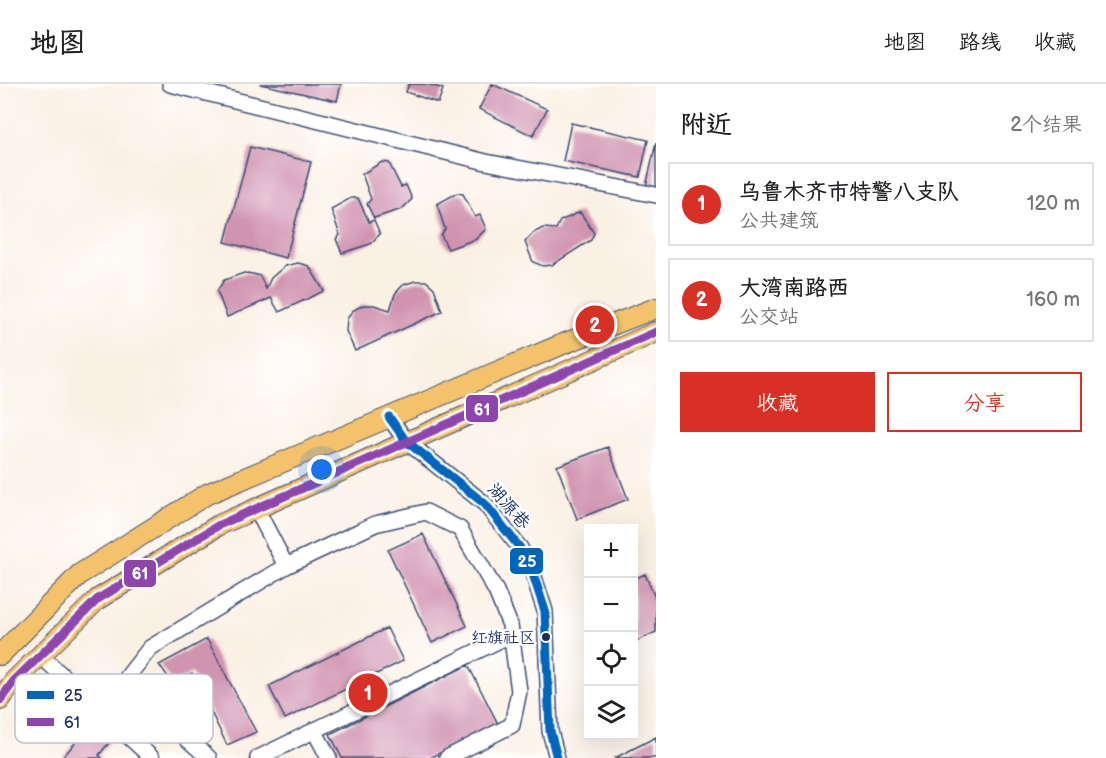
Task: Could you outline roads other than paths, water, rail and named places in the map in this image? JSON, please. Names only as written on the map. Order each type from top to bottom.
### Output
[{"type":"main road","points":[[0,655],[80,574],[207,494],[656,308]]},
{"type":"main road","points":[[21,674],[98,599],[219,525],[656,332]]},
{"type":"main road","points":[[0,700],[15,680]]},
{"type":"street","points":[[170,84],[486,162],[656,195]]},
{"type":"street","name":"湖源巷","points":[[389,417],[406,441],[485,504],[520,548],[533,574],[545,611],[550,731],[557,758]]},
{"type":"street","points":[[256,508],[286,566]]},
{"type":"street","points":[[130,674],[150,648],[286,566],[375,524],[426,512],[460,529],[496,591],[510,625],[519,691],[512,725],[447,758]]},
{"type":"street","points":[[258,758],[512,634]]},
{"type":"street","points":[[40,656],[60,674]]},
{"type":"street","points":[[314,730],[329,758]]},
{"type":"street","points":[[136,743],[152,758]]},
{"type":"street","points":[[192,743],[209,758]]},
{"type":"place","name":"大湾南路西","points":[[595,325]]},
{"type":"place","name":"红旗社区","points":[[546,637]]},
{"type":"place","name":"乌鲁木齐市特警八支队","points":[[368,693]]}]
